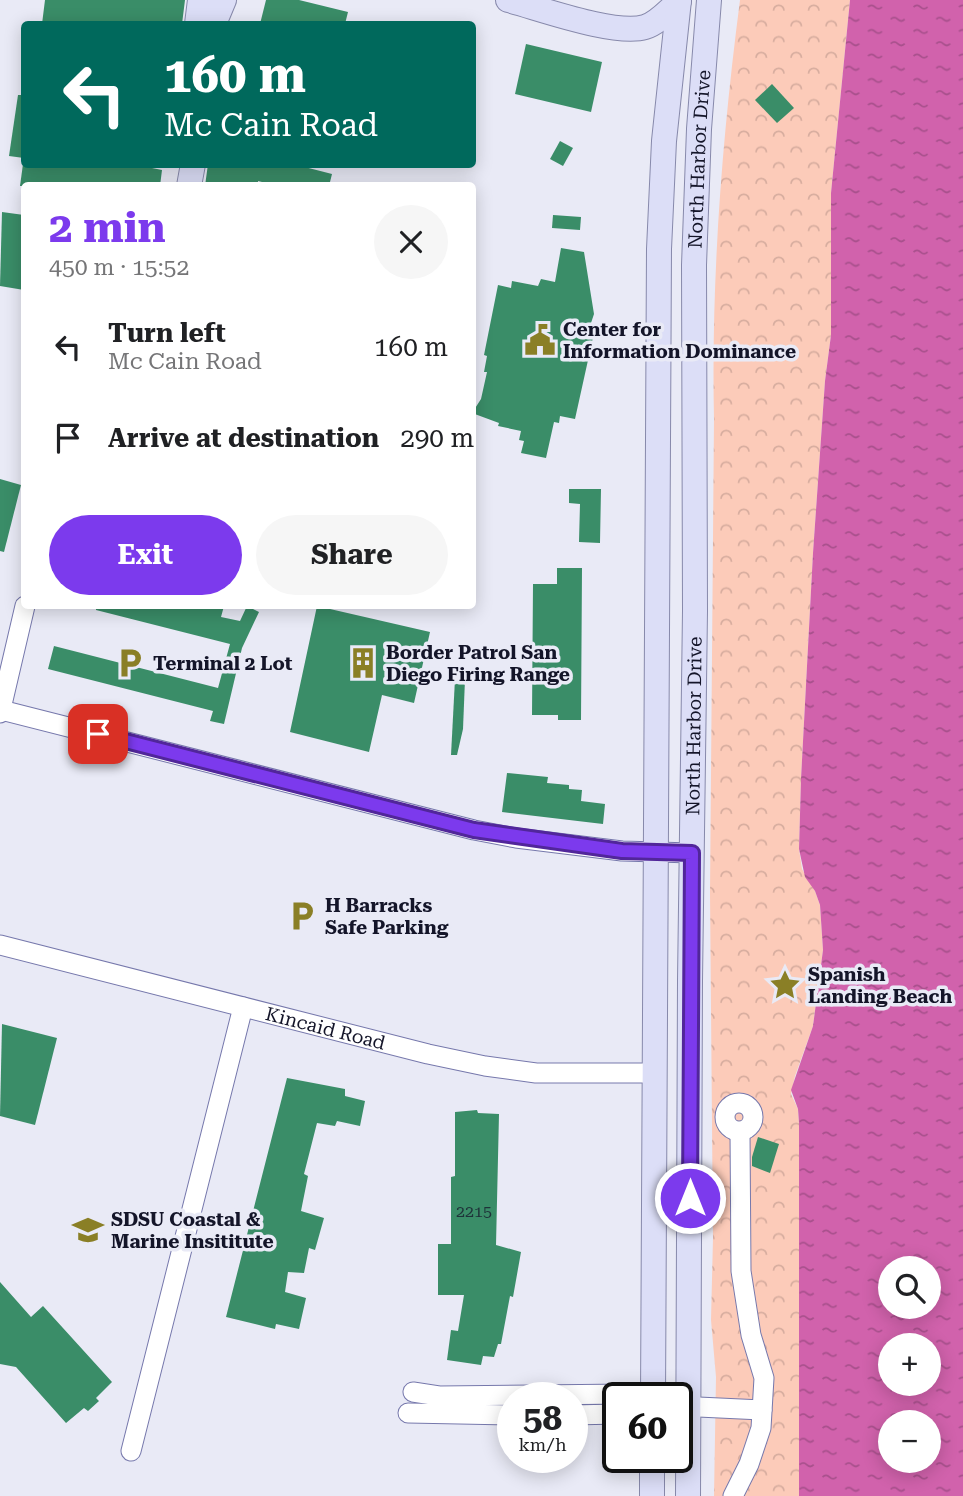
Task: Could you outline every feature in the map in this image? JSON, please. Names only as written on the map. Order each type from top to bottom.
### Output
[{"type":"main road","points":[[197,21],[200,0]]},
{"type":"main road","points":[[215,21],[224,0]]},
{"type":"main road","points":[[508,0],[627,29],[646,27],[678,0]]},
{"type":"main road","name":"North Harbor Drive","points":[[653,1382],[660,236],[664,141],[678,0]]},
{"type":"main road","name":"North Harbor Drive","points":[[683,1382],[695,611],[695,216],[709,3]]},
{"type":"main road","points":[[652,1473],[652,1496]]},
{"type":"main road","name":"North Harbor Drive","points":[[687,1473],[688,1496]]},
{"type":"street","points":[[678,0],[709,3]]},
{"type":"street","points":[[24,609],[0,711],[474,830],[622,851],[692,853]]},
{"type":"street","name":"Kincaid Road","points":[[0,945],[485,1066],[536,1073],[656,1073]]},
{"type":"street","points":[[131,1451],[243,1007]]},
{"type":"street","points":[[733,1496],[749,1464],[761,1428],[764,1378],[751,1335],[741,1271],[740,1132]]},
{"type":"street","points":[[413,1392],[439,1396],[602,1394]]},
{"type":"street","points":[[693,1407],[762,1410]]},
{"type":"street","points":[[408,1413],[497,1415]]},
{"type":"green space","points":[[740,0],[850,0],[831,193],[831,335],[825,381],[813,553],[801,779],[799,849],[802,869],[820,905],[823,950],[813,1026],[791,1094],[798,1109],[799,1123],[799,1496],[714,1496],[716,1377],[711,1320],[713,1238],[710,893],[714,314],[723,157]]},
{"type":"water","points":[[850,0],[963,0],[963,1496],[799,1496],[799,1123],[798,1109],[791,1090],[813,1026],[823,950],[820,905],[815,891],[805,877],[799,849],[813,553],[825,381],[831,335],[831,193]]},
{"type":"building","points":[[45,0],[185,0],[182,21],[42,21]]},
{"type":"building","points":[[266,0],[299,0],[348,12],[346,21],[261,21]]},
{"type":"building","points":[[526,44],[602,62],[591,112],[515,94]]},
{"type":"building","points":[[772,84],[794,108],[777,123],[755,100]]},
{"type":"building","points":[[18,95],[21,95],[21,158],[9,156]]},
{"type":"building","points":[[560,141],[573,148],[563,166],[550,159]]},
{"type":"building","points":[[22,168],[162,170],[160,182],[21,182],[20,186]]},
{"type":"building","points":[[207,168],[309,168],[332,174],[330,182],[206,182]]},
{"type":"building","points":[[2,212],[21,215],[21,290],[0,286]]},
{"type":"building","points":[[553,215],[581,217],[580,230],[552,228]]},
{"type":"building","name":"Center for Information Dominance","points":[[561,248],[584,252],[594,314],[591,323],[596,324],[575,419],[560,416],[559,423],[554,422],[546,458],[521,453],[524,441],[519,440],[521,431],[498,426],[499,423],[476,414],[476,407],[481,399],[487,372],[484,372],[487,356],[484,355],[498,285],[511,288],[512,281],[538,286],[541,279],[555,282]]},
{"type":"building","points":[[0,479],[21,485],[4,552],[0,551]]},
{"type":"building","points":[[569,489],[601,489],[600,543],[579,542],[580,504],[569,503]]},
{"type":"building","points":[[557,568],[582,568],[581,720],[558,720],[558,715],[532,715],[533,584],[557,584]]},
{"type":"building","points":[[223,609],[221,617],[240,621],[246,609],[259,612],[242,648],[224,724],[210,721],[213,711],[48,669],[54,646],[218,688],[230,644],[96,610]]},
{"type":"building","name":"Border Patrol San Diego Firing Range","points":[[316,609],[330,609],[430,632],[414,703],[382,695],[369,752],[290,732]]},
{"type":"building","points":[[455,679],[465,679],[463,729],[457,755],[451,755]]},
{"type":"building","points":[[507,773],[548,777],[547,783],[569,785],[569,789],[582,790],[581,801],[605,804],[603,824],[502,812]]},
{"type":"building","points":[[2,1024],[57,1038],[35,1125],[0,1116]]},
{"type":"building","points":[[287,1078],[345,1089],[345,1096],[365,1101],[360,1126],[337,1121],[335,1126],[317,1123],[304,1174],[308,1176],[301,1211],[324,1218],[315,1250],[309,1248],[304,1273],[288,1272],[285,1292],[306,1298],[299,1329],[276,1324],[275,1329],[226,1317]]},
{"type":"building","points":[[477,1110],[478,1113],[499,1114],[496,1245],[521,1252],[501,1344],[498,1344],[494,1357],[483,1356],[481,1365],[447,1360],[451,1330],[458,1331],[464,1295],[438,1295],[438,1244],[451,1244],[455,1112]]},
{"type":"building","points":[[758,1137],[779,1144],[770,1173],[752,1166]]},
{"type":"building","points":[[0,1282],[31,1317],[43,1306],[112,1382],[96,1398],[99,1401],[88,1411],[84,1408],[66,1423],[16,1367],[0,1364]]},
{"type":"place","name":"Center for Information Dominance","points":[[540,340]]},
{"type":"place","name":"Terminal 2 Lot","points":[[130,663]]},
{"type":"place","name":"Border Patrol San Diego Firing Range","points":[[363,663]]},
{"type":"place","name":"H Barracks Safe Parking","points":[[302,916]]},
{"type":"place","name":"Spanish Landing Beach","points":[[785,985]]},
{"type":"place","name":"SDSU Coastal & Marine Insititute","points":[[88,1230]]},
{"type":"route","points":[[98,734],[474,830],[622,851],[692,853],[690,1198]]}]
